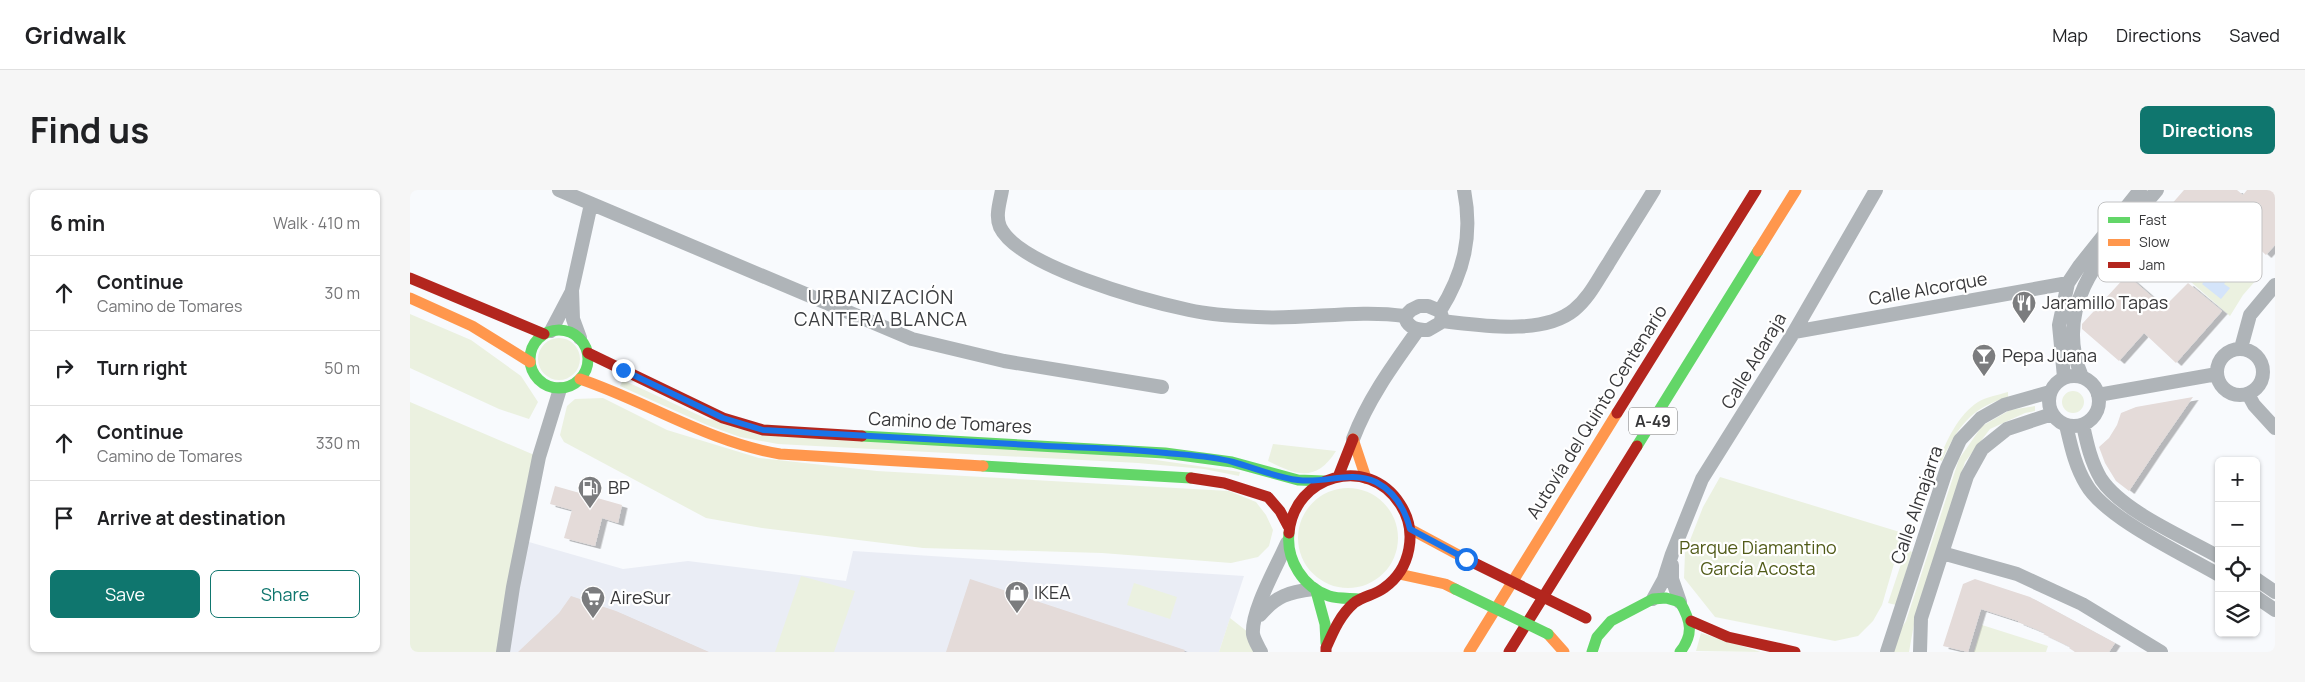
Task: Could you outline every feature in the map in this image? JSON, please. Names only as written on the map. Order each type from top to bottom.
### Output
[{"type":"main road","name":"Autovía del Quinto Centenario","points":[[1469,652],[1756,190]]},
{"type":"main road","name":"A-49","points":[[1510,652],[1796,190]]},
{"type":"main road","points":[[410,278],[548,332],[567,331],[580,338],[588,354],[586,372],[580,380],[560,389],[543,384],[532,371],[530,362],[533,346],[548,332]]},
{"type":"main road","points":[[410,298],[433,307],[506,345],[530,362]]},
{"type":"main road","name":"Camino de Tomares","points":[[588,354],[723,418],[763,430],[1165,452],[1232,462],[1298,480],[1324,481]]},
{"type":"main road","points":[[580,380],[604,387],[743,447],[780,454],[1185,477],[1224,483],[1268,497],[1280,511],[1288,526]]},
{"type":"main road","points":[[1338,477],[1353,439]]},
{"type":"main road","points":[[1353,439],[1366,478]]},
{"type":"main road","points":[[1338,477],[1366,478],[1380,484],[1392,494],[1404,510],[1410,529],[1410,545],[1406,560],[1399,574],[1388,586],[1360,599],[1337,599],[1315,590],[1301,578],[1293,566],[1287,543],[1288,526],[1298,502],[1309,490],[1324,481],[1338,477]]},
{"type":"main road","points":[[1410,529],[1466,559],[1586,618],[1611,621]]},
{"type":"main road","points":[[1399,574],[1445,584],[1576,649]]},
{"type":"main road","points":[[1315,590],[1326,624],[1326,650]]},
{"type":"main road","points":[[1592,652],[1597,637],[1611,621],[1652,599],[1666,598],[1680,602],[1692,621],[1706,630],[1728,637],[1795,652]]},
{"type":"main road","points":[[1326,650],[1336,622],[1360,599]]},
{"type":"main road","points":[[1680,652],[1689,641],[1692,621]]},
{"type":"street","points":[[559,190],[912,339],[1004,361],[1162,387]]},
{"type":"street","points":[[1002,190],[998,215],[1000,227],[1008,238],[1046,262],[1106,288],[1190,310],[1222,314],[1259,317],[1384,314],[1405,316]]},
{"type":"street","points":[[1405,316],[1406,322],[1418,330],[1428,330],[1435,327],[1456,282],[1466,250],[1468,221],[1464,190]]},
{"type":"street","points":[[1405,316],[1419,306],[1428,306],[1440,316],[1499,327],[1522,326],[1544,322],[1573,310],[1596,283],[1654,190]]},
{"type":"street","name":"Calle Adaraja","points":[[1652,599],[1664,579],[1702,479],[1794,332],[1876,190]]},
{"type":"street","points":[[2130,202],[2140,190]]},
{"type":"street","points":[[2147,202],[2157,190]]},
{"type":"street","points":[[580,338],[573,319],[572,290],[592,204]]},
{"type":"street","points":[[2064,377],[2060,325],[2068,283],[2098,242]]},
{"type":"street","points":[[2082,377],[2074,357],[2074,324],[2083,285],[2098,264]]},
{"type":"street","name":"Calle Alcorque","points":[[1794,332],[2068,283]]},
{"type":"street","points":[[2241,348],[2250,315],[2275,286]]},
{"type":"street","points":[[548,332],[572,290]]},
{"type":"street","points":[[1353,439],[1359,423],[1378,388],[1418,330]]},
{"type":"street","points":[[2241,348],[2249,350],[2269,368],[2255,390],[2248,394],[2232,394],[2221,386],[2217,374],[2219,360],[2233,349],[2241,348]]},
{"type":"street","points":[[2098,395],[2217,374]]},
{"type":"street","points":[[2066,426],[2083,425],[2093,418],[2099,404],[2094,386],[2082,377],[2073,375],[2064,377],[2057,382],[2050,392],[2048,404],[2052,414],[2066,426],[2076,464],[2086,486],[2102,504],[2119,518],[2215,573]]},
{"type":"street","points":[[502,652],[512,587],[539,457],[560,389]]},
{"type":"street","name":"Calle Almajarra","points":[[1887,652],[1947,468],[1960,440],[1981,418],[2004,405],[2050,392]]},
{"type":"street","points":[[2248,394],[2254,405],[2275,428]]},
{"type":"street","points":[[1920,652],[1921,618],[1968,476],[1982,449],[2007,429],[2052,414]]},
{"type":"street","points":[[2083,425],[2091,459],[2101,478],[2112,492],[2129,507],[2215,555]]},
{"type":"street","points":[[1261,652],[1253,636],[1254,623],[1263,595],[1287,543]]},
{"type":"street","points":[[1672,554],[1672,579],[1680,602]]},
{"type":"street","points":[[1942,554],[2017,574],[2082,604],[2161,652]]},
{"type":"street","points":[[2260,582],[2275,592]]},
{"type":"street","points":[[1254,623],[1271,602],[1295,591],[1315,590]]},
{"type":"street","points":[[2260,600],[2275,610]]},
{"type":"shaded area","points":[[522,540],[623,569],[688,561],[846,581],[853,551],[1244,576],[1219,652],[503,652]]},
{"type":"green space","points":[[2191,282],[2254,282],[2243,295],[2230,316]]},
{"type":"green space","points":[[410,314],[471,340],[521,376],[538,402],[529,419],[499,409],[410,368]]},
{"type":"green space","points":[[563,338],[571,341],[577,347],[580,359],[577,371],[571,377],[555,380],[547,377],[541,371],[538,355],[541,347],[547,341]]},
{"type":"green space","points":[[623,380],[707,419],[1135,457],[1240,472],[1239,476],[1204,469],[1138,463],[778,444],[740,437],[707,425],[620,386]]},
{"type":"green space","points":[[2073,391],[2081,394],[2084,402],[2081,410],[2073,413],[2065,410],[2062,402],[2065,394]]},
{"type":"green space","points":[[2008,392],[2008,397],[1984,407],[1967,420],[1953,438],[1942,461],[1939,460],[1954,428],[1971,407],[1985,399]]},
{"type":"green space","points":[[603,398],[667,430],[759,458],[877,471],[1229,491],[1256,502],[1266,515],[1273,530],[1269,546],[1258,557],[1231,563],[1102,553],[923,548],[762,528],[706,518],[564,442],[560,435],[567,406],[575,399]]},
{"type":"green space","points":[[410,402],[539,457],[507,652],[410,652]]},
{"type":"green space","points":[[2035,406],[2035,411],[2025,413],[1990,429],[1965,462],[1914,624],[1909,652],[1887,652],[1906,621],[1959,459],[1982,426],[2010,410]]},
{"type":"green space","points":[[1273,444],[1336,451],[1321,468],[1305,473],[1288,470],[1268,461]]},
{"type":"green space","name":"Parque Diamantino García Acosta","points":[[1720,477],[1903,533],[1882,605],[1873,621],[1858,636],[1835,641],[1715,617],[1684,578],[1685,553],[1703,507]]},
{"type":"green space","points":[[1348,488],[1367,492],[1384,502],[1394,519],[1398,538],[1394,557],[1384,574],[1367,584],[1348,588],[1329,584],[1312,574],[1302,557],[1298,538],[1302,519],[1312,502],[1329,492]]},
{"type":"green space","points":[[1906,549],[1912,552],[1896,605],[1888,603]]},
{"type":"green space","points":[[801,576],[855,591],[834,652],[775,652]]},
{"type":"green space","points":[[1134,583],[1177,597],[1170,619],[1127,605]]},
{"type":"green space","points":[[1230,618],[1253,636],[1260,652],[1219,652]]},
{"type":"green space","points":[[1982,625],[2048,646],[2046,652],[1974,652]]},
{"type":"green space","points":[[1701,633],[1761,652],[1696,651]]},
{"type":"water","points":[[2204,282],[2226,282],[2224,284],[2230,288],[2221,299],[2202,284]]},
{"type":"building","points":[[2184,190],[2237,190],[2243,195],[2247,190],[2275,190],[2275,245],[2266,255],[2262,251],[2262,202],[2174,202]]},
{"type":"building","points":[[2121,282],[2135,282],[2164,307],[2188,283],[2222,311],[2176,363],[2144,333],[2119,361],[2082,329],[2082,324]]},
{"type":"building","points":[[2193,397],[2129,491],[2116,481],[2105,463],[2099,447],[2109,438],[2117,425],[2121,413],[2136,407]]},
{"type":"building","points":[[555,486],[622,505],[618,523],[602,518],[595,546],[564,538],[572,510],[550,504]]},
{"type":"building","name":"IKEA","points":[[970,579],[1185,650],[1184,652],[946,652]]},
{"type":"building","points":[[1975,579],[2030,597],[2115,643],[2109,652],[2075,652],[2070,647],[2043,634],[2045,633],[2018,621],[1981,609],[1968,652],[1943,646],[1963,584]]},
{"type":"building","name":"AireSur","points":[[571,596],[616,611],[709,652],[518,652],[559,613]]},
{"type":"traffic: fast","points":[[1637,446],[1758,251]]},
{"type":"traffic: fast","points":[[553,330],[565,330],[580,338],[588,353],[588,359],[588,365],[580,380],[565,388],[553,388],[538,380],[530,365],[530,353],[538,338],[553,330]]},
{"type":"traffic: fast","points":[[862,436],[1165,453],[1232,462],[1298,480],[1324,481]]},
{"type":"traffic: fast","points":[[983,466],[1191,478]]},
{"type":"traffic: fast","points":[[1289,533],[1290,553],[1293,562],[1311,586],[1329,596],[1360,599]]},
{"type":"traffic: fast","points":[[1455,589],[1548,634]]},
{"type":"traffic: fast","points":[[1316,591],[1325,624],[1326,643]]},
{"type":"traffic: fast","points":[[1592,652],[1597,637],[1611,621],[1653,599],[1666,598],[1680,602],[1689,621],[1689,633],[1680,652]]},
{"type":"traffic: slow","points":[[1758,251],[1796,190]]},
{"type":"traffic: slow","points":[[410,298],[472,326],[530,362]]},
{"type":"traffic: slow","points":[[580,379],[703,431],[754,448],[780,454],[983,466]]},
{"type":"traffic: slow","points":[[1469,652],[1617,413]]},
{"type":"traffic: slow","points":[[1353,439],[1366,478]]},
{"type":"traffic: slow","points":[[1410,529],[1466,559]]},
{"type":"traffic: slow","points":[[1399,574],[1445,584],[1455,589]]},
{"type":"traffic: slow","points":[[1548,634],[1564,652]]},
{"type":"traffic: jam","points":[[1617,413],[1756,190]]},
{"type":"traffic: jam","points":[[410,278],[544,334]]},
{"type":"traffic: jam","points":[[588,353],[723,418],[763,430],[862,436]]},
{"type":"traffic: jam","points":[[1338,477],[1353,439]]},
{"type":"traffic: jam","points":[[1509,652],[1637,446]]},
{"type":"traffic: jam","points":[[1289,533],[1294,513],[1304,497],[1318,485],[1334,478],[1352,476],[1370,479],[1386,489],[1400,504],[1406,515],[1410,537],[1409,549],[1400,571],[1384,588],[1354,603],[1349,608],[1337,624],[1326,648]]},
{"type":"traffic: jam","points":[[1191,478],[1224,483],[1268,497],[1280,511],[1288,526]]},
{"type":"traffic: jam","points":[[1466,559],[1586,618]]},
{"type":"traffic: jam","points":[[1691,621],[1728,637],[1795,652]]},
{"type":"place","name":"Jaramillo Tapas","points":[[2024,324]]},
{"type":"place","name":"Pepa Juana","points":[[1984,377]]},
{"type":"place","name":"BP","points":[[590,509]]},
{"type":"place","name":"IKEA","points":[[1017,614]]},
{"type":"place","name":"AireSur","points":[[593,619]]},
{"type":"district","name":"URBANIZACIÓN CANTERA BLANCA","points":[[881,308]]},
{"type":"route","points":[[623,370],[723,418],[763,430],[1165,452],[1232,462],[1298,480],[1324,481],[1352,476],[1366,478],[1384,487],[1392,494],[1404,510],[1410,529],[1466,559]]}]
